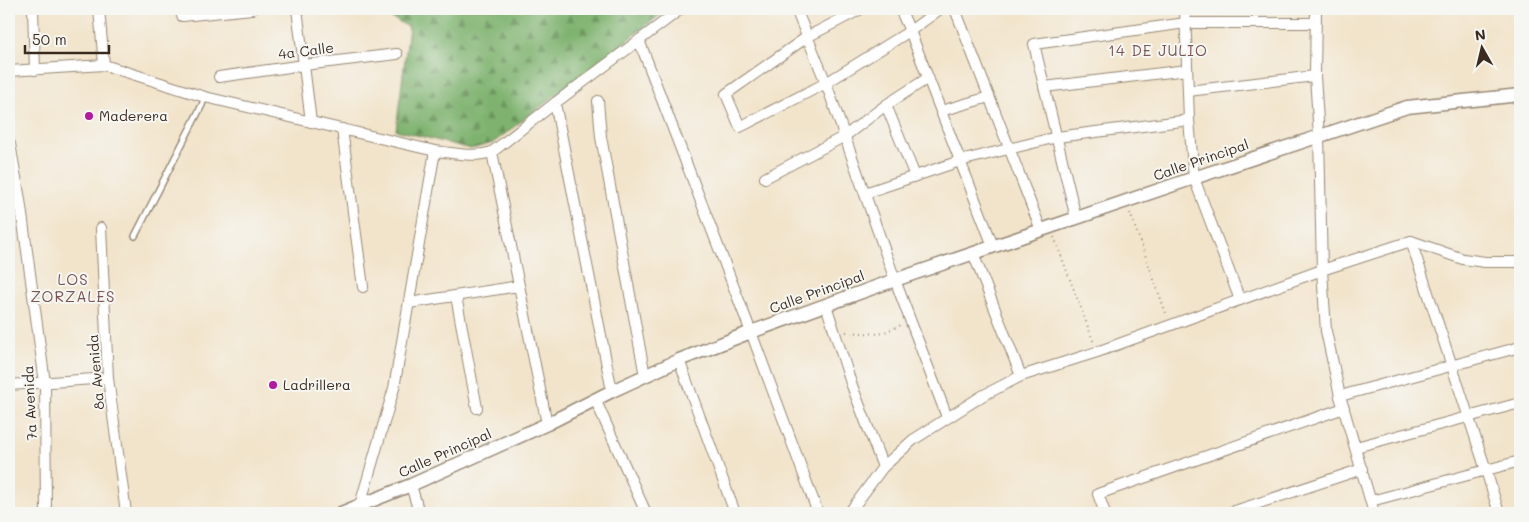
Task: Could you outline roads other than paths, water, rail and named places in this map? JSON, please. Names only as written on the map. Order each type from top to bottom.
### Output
[{"type":"street","points":[[33,9],[35,70]]},
{"type":"street","points":[[99,9],[104,66]]},
{"type":"street","points":[[182,16],[252,9]]},
{"type":"street","points":[[297,9],[310,122]]},
{"type":"street","points":[[9,72],[104,66],[205,97],[310,122],[436,150],[470,156],[481,155],[492,152],[555,102],[682,9]]},
{"type":"street","points":[[796,9],[826,84],[947,417]]},
{"type":"street","points":[[861,9],[807,38],[726,94],[740,127],[826,84],[910,31],[940,9]]},
{"type":"street","points":[[900,9],[992,246]]},
{"type":"street","points":[[956,9],[1010,149],[1045,228]]},
{"type":"street","points":[[1185,9],[1189,120],[1194,178],[1240,300]]},
{"type":"street","points":[[1316,9],[1316,76],[1322,270],[1326,331],[1340,396],[1374,513]]},
{"type":"street","points":[[1076,218],[1034,44],[1186,23],[1316,23]]},
{"type":"street","points":[[639,40],[818,513]]},
{"type":"street","name":"4a Calle","points":[[219,77],[397,54]]},
{"type":"street","points":[[1044,86],[1187,70]]},
{"type":"street","points":[[1188,91],[1316,76]]},
{"type":"street","points":[[765,178],[845,136],[886,105],[928,78]]},
{"type":"street","name":"Calle Principal","points":[[341,513],[411,485],[547,424],[595,399],[679,360],[751,332],[992,246],[1407,107],[1520,96]]},
{"type":"street","points":[[941,111],[990,97]]},
{"type":"street","points":[[598,101],[601,137],[645,376]]},
{"type":"street","points":[[555,102],[612,391]]},
{"type":"street","points":[[886,105],[915,176]]},
{"type":"street","points":[[865,193],[960,162],[1057,137],[1189,120]]},
{"type":"street","points":[[342,129],[363,287]]},
{"type":"street","name":"7a Avenida","points":[[10,144],[20,200],[45,383],[46,513]]},
{"type":"street","points":[[360,505],[394,388],[436,150]]},
{"type":"street","points":[[492,152],[547,424]]},
{"type":"street","points":[[9,201],[20,200]]},
{"type":"street","name":"8a Avenida","points":[[101,228],[108,378],[126,513]]},
{"type":"street","points":[[1412,241],[1499,513]]},
{"type":"street","points":[[848,513],[883,467],[913,440],[982,396],[1021,376],[1097,352],[1322,270],[1412,241],[1463,259],[1485,262],[1520,262]]},
{"type":"street","points":[[973,253],[1021,376]]},
{"type":"street","points":[[409,303],[519,286]]},
{"type":"street","points":[[456,296],[477,408]]},
{"type":"street","points":[[826,305],[851,383],[883,467]]},
{"type":"street","points":[[1340,396],[1520,347]]},
{"type":"street","points":[[679,360],[735,513]]},
{"type":"street","points":[[9,384],[108,378]]},
{"type":"street","points":[[595,399],[646,513]]},
{"type":"street","points":[[1356,447],[1520,404]]},
{"type":"street","points":[[1105,513],[1098,494],[1344,408]]},
{"type":"street","points":[[1371,501],[1520,461]]},
{"type":"street","points":[[1230,513],[1362,469]]},
{"type":"street","points":[[411,485],[419,513]]},
{"type":"lane","points":[[135,236],[205,97]]},
{"type":"place","name":"Maderera","points":[[89,116]]},
{"type":"place","name":"Ladrillera","points":[[273,385]]},
{"type":"district","name":"14 DE JULIO","points":[[1158,51]]},
{"type":"district","name":"LOS ZORZALES","points":[[73,288]]}]
